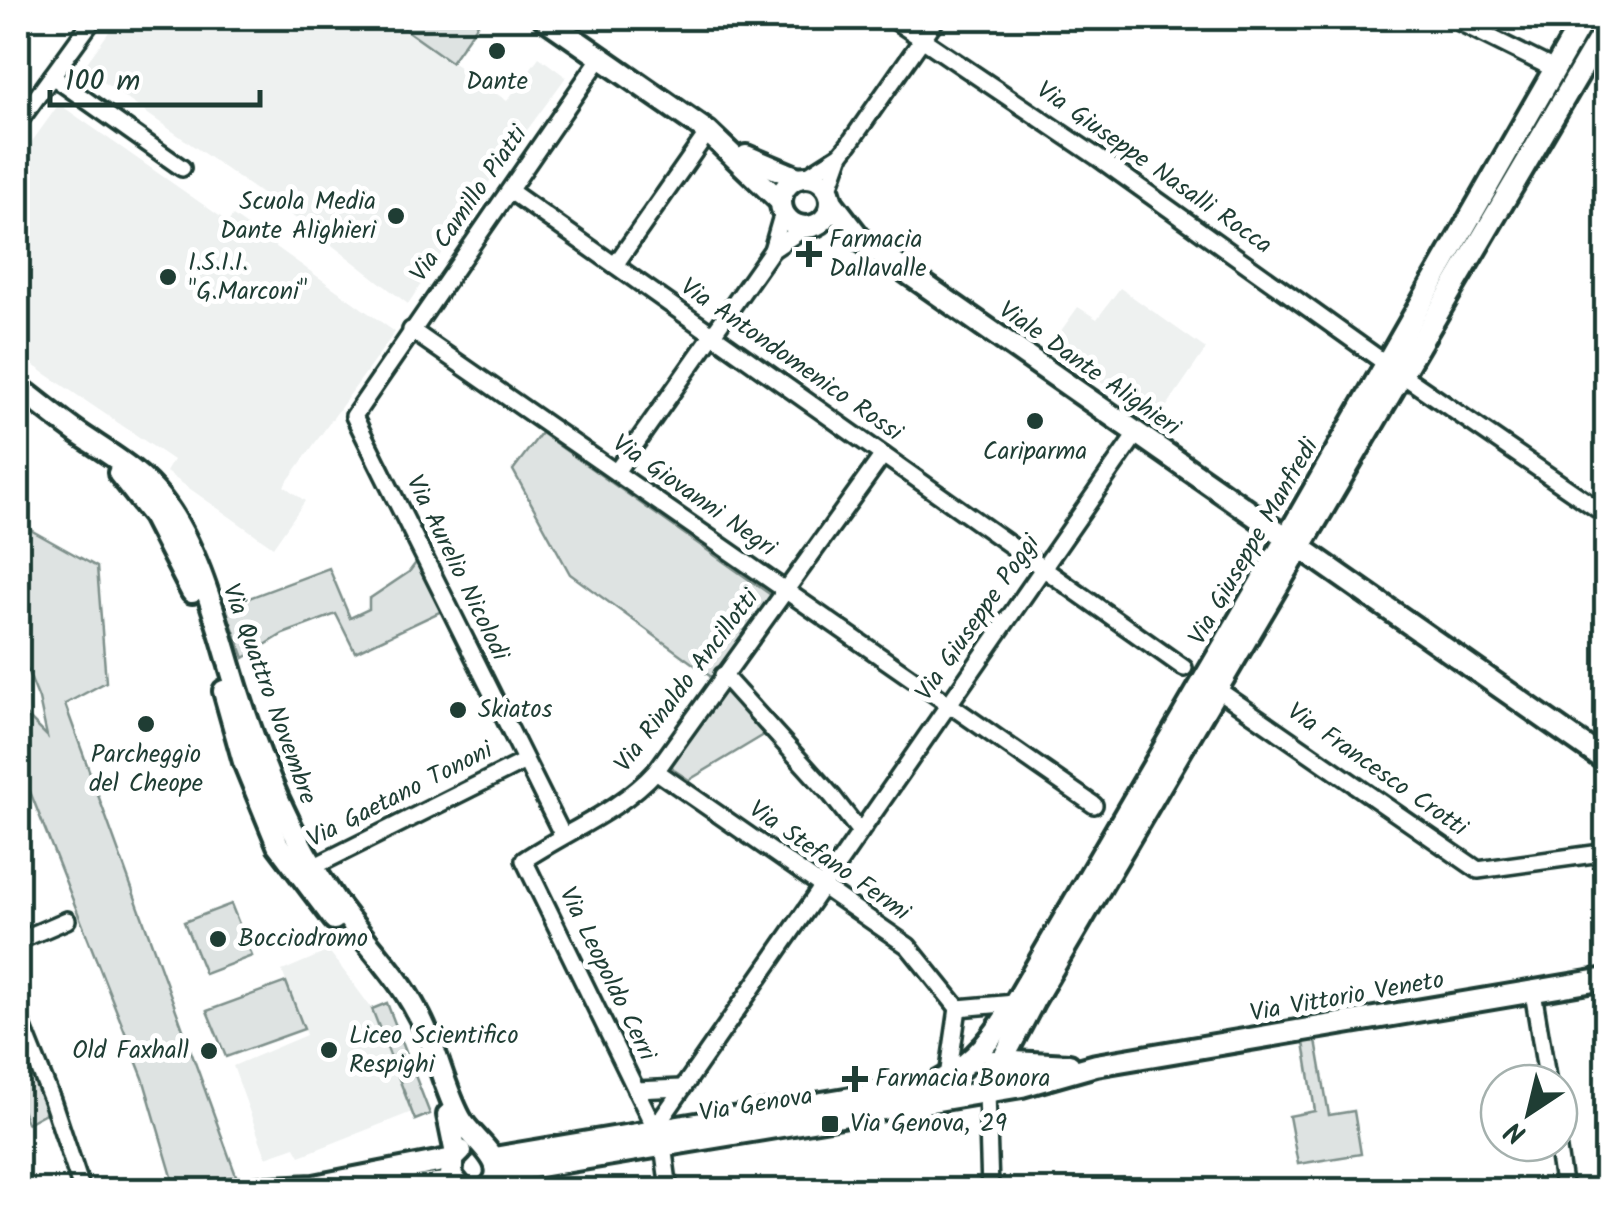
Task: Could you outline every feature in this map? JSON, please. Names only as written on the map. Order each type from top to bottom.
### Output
[{"type":"main road","points":[[544,18],[715,138],[765,166],[819,181],[829,196],[828,214],[810,226],[792,223],[782,207],[715,138]]},
{"type":"main road","name":"Via Giuseppe Manfredi","points":[[981,1072],[986,1045],[1018,1013],[1294,544],[1584,18]]},
{"type":"main road","name":"Via Giuseppe Manfredi","points":[[1393,369],[1606,27]]},
{"type":"main road","points":[[782,207],[784,190],[802,178]]},
{"type":"main road","name":"Viale Dante Alighieri","points":[[829,196],[862,241]]},
{"type":"main road","name":"Viale Dante Alighieri","points":[[810,226],[862,241],[1606,761]]},
{"type":"main road","name":"Via Quattro Novembre","points":[[18,387],[132,470],[164,502],[184,534],[265,769],[306,871],[403,1006],[422,1046],[449,1116],[455,1156],[451,1166],[458,1186]]},
{"type":"main road","name":"Via Quattro Novembre","points":[[78,433],[122,475],[154,516],[189,584],[250,775],[278,845],[306,871],[415,1008],[458,1114],[491,1174]]},
{"type":"main road","points":[[154,516],[175,540],[201,599],[211,607]]},
{"type":"main road","points":[[221,638],[220,651],[228,679],[224,690]]},
{"type":"main road","points":[[250,775],[259,782],[276,819],[293,832]]},
{"type":"main road","name":"Via Vittorio Veneto","points":[[981,1072],[1022,1086],[1096,1065],[1606,979]]},
{"type":"main road","points":[[1018,1013],[1034,1058],[1043,1066]]},
{"type":"main road","points":[[981,1072],[1018,1013]]},
{"type":"main road","name":"Via Vittorio Veneto","points":[[1043,1066],[1096,1065]]},
{"type":"main road","name":"Via Genova","points":[[225,1190],[314,1186],[420,1165],[455,1156],[468,1147],[491,1174],[654,1129],[981,1072],[1043,1066]]},
{"type":"main road","name":"Via Genova","points":[[654,1129],[935,1084],[981,1072]]},
{"type":"main road","points":[[420,1165],[441,1145],[449,1116]]},
{"type":"main road","points":[[386,1190],[458,1186]]},
{"type":"street","points":[[18,122],[94,18]]},
{"type":"street","name":"Via Giuseppe Nasalli Rocca","points":[[892,18],[1097,157],[1393,369],[1606,515]]},
{"type":"street","points":[[829,196],[840,154],[937,18]]},
{"type":"street","points":[[1452,18],[1554,69]]},
{"type":"street","name":"Via Camillo Piatti","points":[[410,330],[601,57]]},
{"type":"street","points":[[52,76],[182,168]]},
{"type":"street","points":[[615,266],[715,138]]},
{"type":"street","points":[[802,178],[840,154]]},
{"type":"street","name":"Via Antondomenico Rossi","points":[[510,191],[1184,668]]},
{"type":"street","points":[[772,250],[782,207]]},
{"type":"street","points":[[616,472],[772,250],[810,226]]},
{"type":"street","name":"Via Giovanni Negri","points":[[410,330],[1094,805]]},
{"type":"street","name":"Via Aurelio Nicolodi","points":[[410,330],[354,416],[562,834]]},
{"type":"street","name":"Via Giuseppe Poggi","points":[[654,1129],[1138,433]]},
{"type":"street","name":"Via Rinaldo Ancillotti","points":[[524,860],[562,834],[617,806],[656,772],[883,456]]},
{"type":"street","points":[[723,675],[860,832]]},
{"type":"street","name":"Via Francesco Crotti","points":[[1210,684],[1478,870],[1601,854],[1606,886]]},
{"type":"street","name":"Via Gaetano Tononi","points":[[306,871],[524,761]]},
{"type":"street","name":"Via Stefano Fermi","points":[[656,772],[908,946],[958,1008]]},
{"type":"street","name":"Via Leopoldo Cerri","points":[[524,860],[654,1129],[669,1190]]},
{"type":"street","points":[[18,941],[67,920]]},
{"type":"street","points":[[1533,992],[1545,1063]]},
{"type":"street","points":[[990,1190],[981,1072],[958,1008],[1018,1013]]},
{"type":"street","points":[[18,1015],[82,1190]]},
{"type":"street","points":[[636,1090],[680,1088]]},
{"type":"street","points":[[1560,1163],[1564,1190]]},
{"type":"shaded area","points":[[119,18],[389,18],[507,101],[539,57],[566,77],[476,200],[408,304],[315,232],[83,68]]},
{"type":"shaded area","points":[[389,18],[482,18],[451,62]]},
{"type":"shaded area","name":"I.S.I.I. \"G.Marconi\"","points":[[59,104],[228,222],[233,216],[395,332],[284,486],[305,501],[273,547],[166,472],[173,460],[18,355],[18,161]]},
{"type":"shaded area","points":[[1120,288],[1206,349],[1156,422],[1050,346],[1078,307],[1097,319]]},
{"type":"shaded area","points":[[541,433],[771,595],[714,679],[570,574],[513,470]]},
{"type":"shaded area","points":[[18,523],[97,567],[106,682],[65,704],[238,1181],[176,1190],[143,1078],[18,761],[18,707],[47,736],[39,699],[18,647]]},
{"type":"shaded area","points":[[418,560],[444,610],[355,652],[336,614],[283,634],[244,658],[225,607],[329,568],[350,618],[369,609],[369,599],[409,572]]},
{"type":"shaded area","points":[[726,686],[764,735],[689,780],[674,770],[668,760]]},
{"type":"shaded area","name":"Bocciodromo","points":[[231,904],[252,956],[205,974],[184,922]]},
{"type":"shaded area","name":"Liceo Scientifico Respighi","points":[[329,951],[372,1009],[412,1112],[300,1156],[295,1147],[266,1157],[233,1066],[306,1035],[282,971]]},
{"type":"shaded area","points":[[286,982],[304,1029],[226,1057],[207,1011]]},
{"type":"shaded area","points":[[387,1003],[430,1114],[415,1120],[372,1009]]},
{"type":"shaded area","points":[[1316,1040],[1329,1115],[1354,1111],[1361,1154],[1298,1164],[1289,1116],[1315,1111],[1304,1042]]},
{"type":"shaded area","points":[[20,1041],[51,1110],[27,1123],[18,1100]]},
{"type":"place","name":"Dante","points":[[497,51]]},
{"type":"place","name":"Scuola Media Dante Alighieri","points":[[396,216]]},
{"type":"place","name":"Farmacia Dallavalle","points":[[809,254]]},
{"type":"place","name":"I.S.I.I. \"G.Marconi\"","points":[[168,277]]},
{"type":"place","name":"Cariparma","points":[[1035,421]]},
{"type":"place","name":"Skiatos","points":[[458,710]]},
{"type":"place","name":"Parcheggio del Cheope","points":[[146,724]]},
{"type":"place","name":"Bocciodromo","points":[[218,939]]},
{"type":"place","name":"Liceo Scientifico Respighi","points":[[329,1050]]},
{"type":"place","name":"Old Faxhall","points":[[209,1051]]},
{"type":"place","name":"Farmacia Bonora","points":[[855,1079]]},
{"type":"place","name":"Via Genova, 29","points":[[830,1124]]}]
